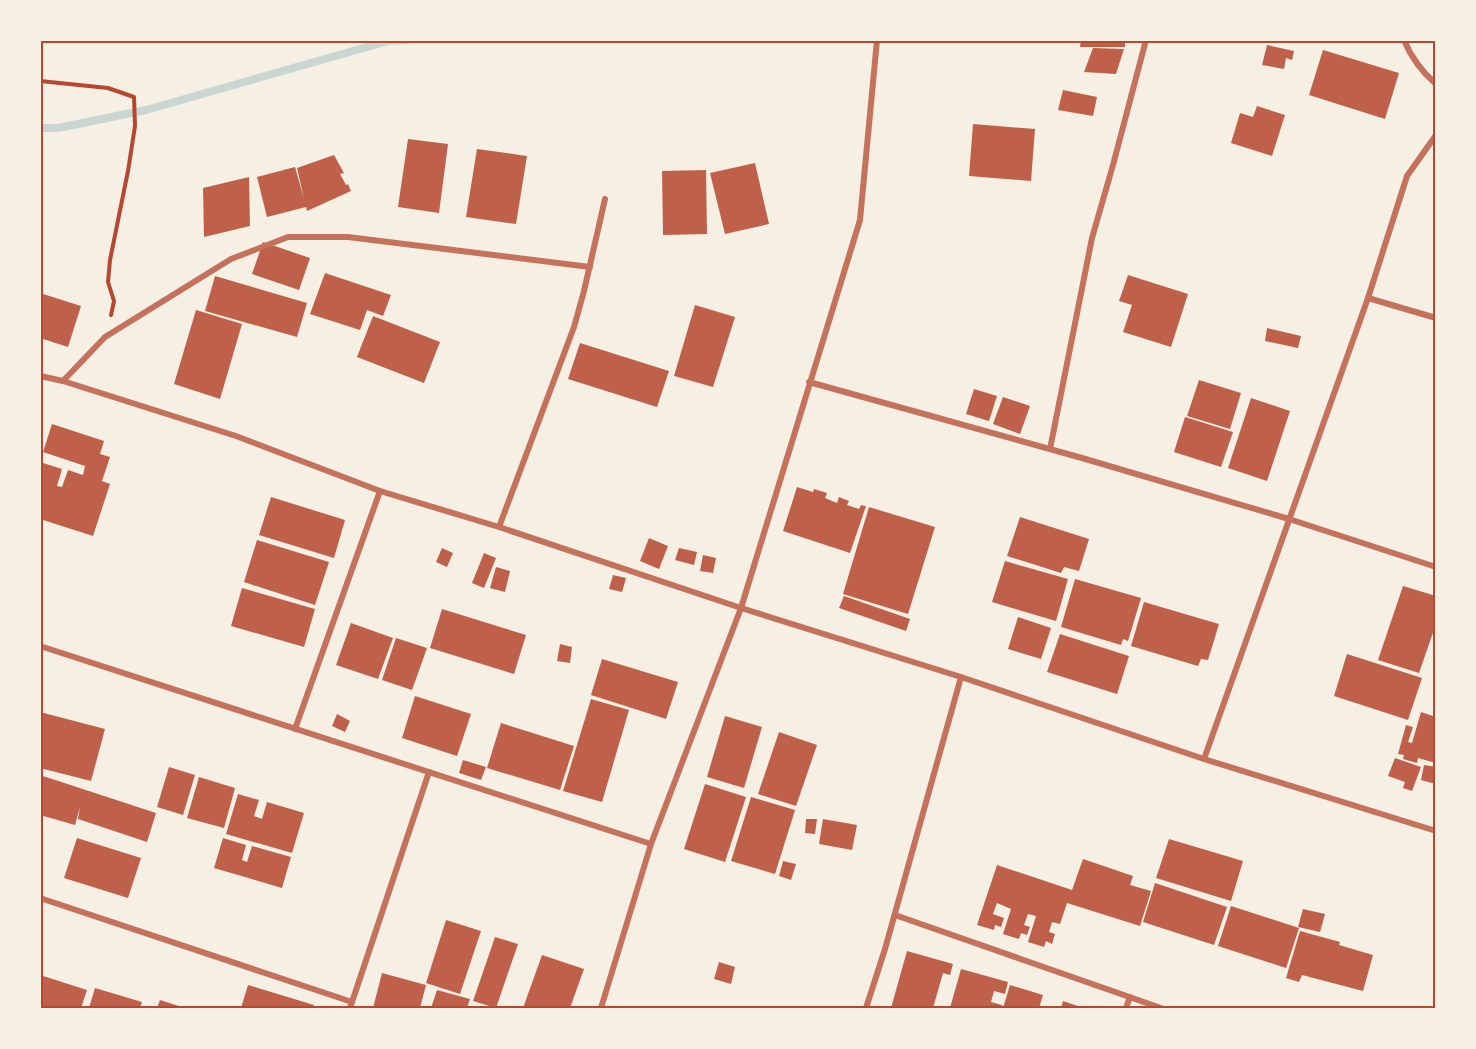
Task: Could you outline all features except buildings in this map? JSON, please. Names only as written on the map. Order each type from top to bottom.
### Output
[{"type":"street","points":[[601,1008],[651,844],[741,608],[860,220],[877,40]]},
{"type":"street","points":[[1050,449],[1092,238],[1146,40]]},
{"type":"street","points":[[1404,40],[1408,50],[1425,74],[1436,84]]},
{"type":"street","points":[[1204,759],[1368,297],[1407,176],[1436,135]]},
{"type":"street","points":[[499,527],[574,327],[605,199]]},
{"type":"street","points":[[63,381],[105,337],[231,259],[288,237],[348,237],[590,267]]},
{"type":"street","points":[[1368,297],[1436,318]]},
{"type":"street","points":[[40,376],[63,381],[236,436],[380,491],[499,527],[741,608],[961,677],[1204,759],[1436,831]]},
{"type":"street","points":[[809,382],[1289,519],[1436,567]]},
{"type":"street","points":[[295,729],[380,491]]},
{"type":"street","points":[[40,646],[651,844]]},
{"type":"street","points":[[866,1008],[895,915],[961,677]]},
{"type":"street","points":[[40,898],[351,1005],[429,772]]},
{"type":"street","points":[[895,915],[1161,1008]]},
{"type":"street","points":[[1126,1008],[1130,997]]},
{"type":"path","points":[[40,81],[108,88],[134,97],[135,126],[110,261],[108,282],[114,301],[105,337]]},
{"type":"waterway","points":[[40,128],[58,128],[146,110],[388,41],[405,40]]}]
